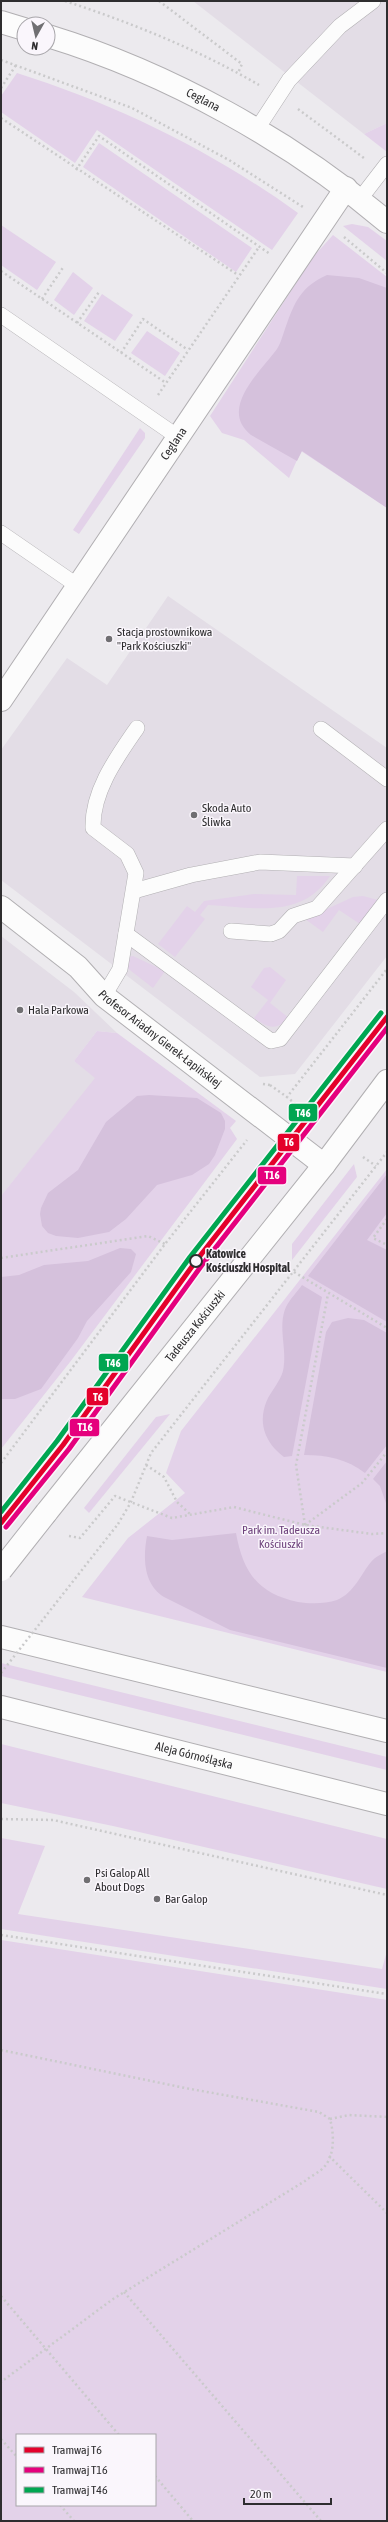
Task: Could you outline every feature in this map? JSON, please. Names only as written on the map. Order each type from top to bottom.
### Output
[{"type":"main road","points":[[1,22],[16,27]]},
{"type":"main road","name":"Ceglana","points":[[56,39],[145,73],[257,129],[353,193],[387,222]]},
{"type":"main road","name":"Ceglana","points":[[1,700],[323,222],[353,193]]},
{"type":"main road","name":"Profesor Ariadny Gierek-Łapińskiej","points":[[1,907],[78,967],[104,996],[324,1165]]},
{"type":"main road","name":"Tadeusza Kościuszki","points":[[1,1570],[324,1165],[387,1081]]},
{"type":"main road","points":[[1,1637],[387,1731]]},
{"type":"main road","name":"Aleja Górnośląska","points":[[1,1707],[387,1804]]},
{"type":"lane","points":[[257,129],[289,80],[340,26],[373,1]]},
{"type":"lane","points":[[353,193],[384,168]]},
{"type":"lane","points":[[1,315],[178,437]]},
{"type":"lane","points":[[1,533],[78,586]]},
{"type":"lane","points":[[104,996],[120,968],[136,873],[133,863],[127,854],[93,828],[92,815],[110,768],[137,728]]},
{"type":"lane","points":[[321,729],[387,778]]},
{"type":"lane","points":[[231,931],[272,934],[279,931],[293,916],[317,908],[387,828]]},
{"type":"lane","points":[[134,891],[191,875],[260,862],[355,866]]},
{"type":"lane","points":[[126,934],[272,1040],[280,1039],[387,900]]},
{"type":"path","points":[[65,1],[167,39],[238,73],[305,113],[384,168]]},
{"type":"path","points":[[159,1],[242,64],[238,73]]},
{"type":"path","points":[[1,60],[132,108],[229,160],[323,222],[387,273]]},
{"type":"path","points":[[1,88],[16,65]]},
{"type":"path","points":[[1,118],[76,170],[238,275]]},
{"type":"path","points":[[76,170],[99,136],[272,256]]},
{"type":"path","points":[[145,414],[238,275],[259,247]]},
{"type":"path","points":[[42,299],[64,266]]},
{"type":"path","points":[[1,271],[166,383]]},
{"type":"path","points":[[77,322],[98,292]]},
{"type":"path","points":[[121,352],[142,319],[188,350]]},
{"type":"path","points":[[287,1097],[387,969]]},
{"type":"path","points":[[268,1088],[270,1085],[315,1120]]},
{"type":"path","points":[[1,1463],[165,1244],[246,1139],[252,1143]]},
{"type":"path","points":[[1,1673],[118,1524],[131,1502],[151,1453],[387,1152]]},
{"type":"path","points":[[363,1157],[376,1166]]},
{"type":"path","points":[[278,1163],[281,1168],[280,1174]]},
{"type":"path","points":[[387,1219],[372,1238],[387,1245]]},
{"type":"path","points":[[1,1258],[148,1236],[165,1244]]},
{"type":"path","points":[[294,1272],[328,1294],[387,1328]]},
{"type":"path","points":[[305,1525],[296,1465],[328,1294]]},
{"type":"path","points":[[305,1525],[362,1483],[387,1452]]},
{"type":"path","points":[[146,1465],[164,1477],[177,1502],[190,1515]]},
{"type":"path","points":[[69,1536],[80,1538],[115,1496],[172,1518],[234,1507],[305,1525],[372,1534],[387,1532]]},
{"type":"path","points":[[1,1819],[53,1820],[387,1895]]},
{"type":"path","points":[[1,1935],[387,1994]]},
{"type":"path","points":[[1,2050],[185,2088],[319,2112],[330,2119],[333,2131],[329,2156],[325,2165],[305,2181],[124,2292],[1,2382]]},
{"type":"path","points":[[330,2119],[349,2115],[387,2117]]},
{"type":"path","points":[[329,2156],[387,2212]]},
{"type":"path","points":[[124,2292],[321,2521]]},
{"type":"path","points":[[1,2296],[119,2434]]},
{"type":"path","points":[[1,2439],[16,2456]]},
{"type":"path","points":[[156,2477],[193,2521]]},
{"type":"path","points":[[61,2506],[74,2521]]},
{"type":"shaded area","points":[[193,1],[387,1],[387,123],[364,134]]},
{"type":"shaded area","points":[[327,275],[359,278],[387,288],[387,508],[302,451],[297,461],[251,435],[242,425],[239,414],[241,402],[246,390],[277,349],[296,302],[305,290]]},
{"type":"shaded area","name":"Skoda Auto Śliwka","points":[[168,596],[387,748],[387,956],[295,1074],[260,1077],[1,880],[1,750],[67,658],[107,685]]},
{"type":"shaded area","points":[[1,936],[74,992],[117,1033],[97,1031],[74,1061],[96,1078],[1,1196]]},
{"type":"shaded area","points":[[149,1095],[197,1098],[221,1113],[225,1121],[225,1129],[215,1155],[209,1164],[192,1175],[157,1185],[126,1219],[109,1232],[78,1238],[56,1236],[48,1233],[42,1226],[40,1214],[41,1208],[48,1193],[78,1170],[106,1122],[137,1096]]},
{"type":"shaded area","points":[[387,1174],[387,1213],[367,1240],[387,1250],[387,1322],[308,1276]]},
{"type":"shaded area","points":[[120,1248],[131,1249],[136,1254],[131,1272],[87,1321],[78,1338],[41,1389],[15,1399],[1,1399],[1,1277],[19,1275],[44,1265],[88,1261]]},
{"type":"shaded area","points":[[302,1285],[322,1297],[292,1456],[284,1457],[277,1451],[267,1438],[264,1430],[263,1415],[268,1398],[283,1371],[283,1315],[286,1307]]},
{"type":"shaded area","points":[[348,1318],[364,1320],[387,1333],[387,1445],[365,1473],[344,1461],[329,1457],[304,1455],[326,1332],[332,1322]]},
{"type":"shaded area","points":[[387,1461],[387,1506],[380,1486],[373,1479]]},
{"type":"shaded area","points":[[236,1533],[243,1559],[248,1570],[255,1579],[272,1593],[303,1603],[328,1602],[343,1597],[353,1588],[373,1560],[387,1551],[387,1668],[230,1630],[164,1597],[157,1592],[148,1578],[145,1561],[147,1536],[172,1540]]},
{"type":"green space","points":[[17,73],[91,100],[128,115],[163,132],[232,169],[298,213],[272,250],[97,130],[75,163],[1,112],[1,96]]},
{"type":"green space","points":[[387,123],[387,152],[364,134]]},
{"type":"green space","points":[[99,143],[252,248],[236,272],[83,167]]},
{"type":"green space","points":[[352,224],[368,227],[387,241],[387,261],[343,226]]},
{"type":"green space","points":[[1,225],[56,262],[37,290],[1,265]]},
{"type":"green space","points":[[333,235],[387,277],[387,508],[301,451],[289,478],[244,440],[222,433],[210,416],[313,257]]},
{"type":"green space","points":[[73,272],[93,288],[74,315],[54,300]]},
{"type":"green space","points":[[102,294],[133,315],[115,341],[84,321]]},
{"type":"green space","points":[[147,331],[180,353],[165,376],[131,353]]},
{"type":"green space","points":[[140,428],[145,433],[145,438],[79,534],[73,530]]},
{"type":"green space","points":[[297,876],[330,876],[318,890],[305,899],[291,905],[275,908],[259,908],[208,905],[200,915],[205,919],[175,957],[158,944],[187,906],[195,912],[204,901],[254,894],[296,895]]},
{"type":"green space","points":[[363,896],[378,900],[360,924],[339,910],[323,932],[305,919],[353,897]]},
{"type":"green space","points":[[133,956],[165,971],[153,988],[126,967],[128,957]]},
{"type":"green space","points":[[270,967],[286,980],[270,1003],[289,1018],[280,1025],[272,1027],[254,1018],[268,1000],[251,987],[264,968]]},
{"type":"green space","points":[[97,1031],[117,1033],[236,1121],[230,1128],[237,1139],[70,1362],[1,1449],[1,1196],[95,1078],[74,1061]]},
{"type":"green space","points":[[354,1164],[357,1177],[292,1260],[292,1244]]},
{"type":"green space","name":"Park im. Tadeusza Kościuszki","points":[[387,1169],[387,1672],[82,1597],[128,1538],[185,1493],[166,1473],[181,1431]]},
{"type":"green space","points":[[170,1414],[89,1513],[84,1508],[156,1417]]},
{"type":"green space","points":[[1,1663],[387,1757],[387,1770],[1,1676]]},
{"type":"green space","points":[[1,1744],[387,1839],[387,1889],[113,1826],[1,1803]]},
{"type":"green space","points":[[1,1838],[45,1846],[18,1914],[382,1969],[387,1951],[387,1989],[1,1929]]},
{"type":"green space","points":[[1,1940],[387,2000],[387,2521],[1,2521]]},
{"type":"tram line","name":"T46","points":[[1,1512],[57,1441],[190,1257],[381,1013]]},
{"type":"tram line","name":"T6","points":[[1,1523],[63,1445],[196,1261],[387,1017]]},
{"type":"tram line","name":"T16","points":[[6,1527],[69,1449],[202,1265],[387,1028]]},
{"type":"place","name":"Stacja prostownikowa \"Park Kościuszki\"","points":[[109,639]]},
{"type":"place","name":"Skoda Auto Śliwka","points":[[194,815]]},
{"type":"place","name":"Hala Parkowa","points":[[20,1010]]},
{"type":"place","name":"Katowice Kościuszki Hospital","points":[[196,1261]]},
{"type":"place","name":"Psi Galop All About Dogs","points":[[87,1880]]},
{"type":"place","name":"Bar Galop","points":[[157,1899]]}]
